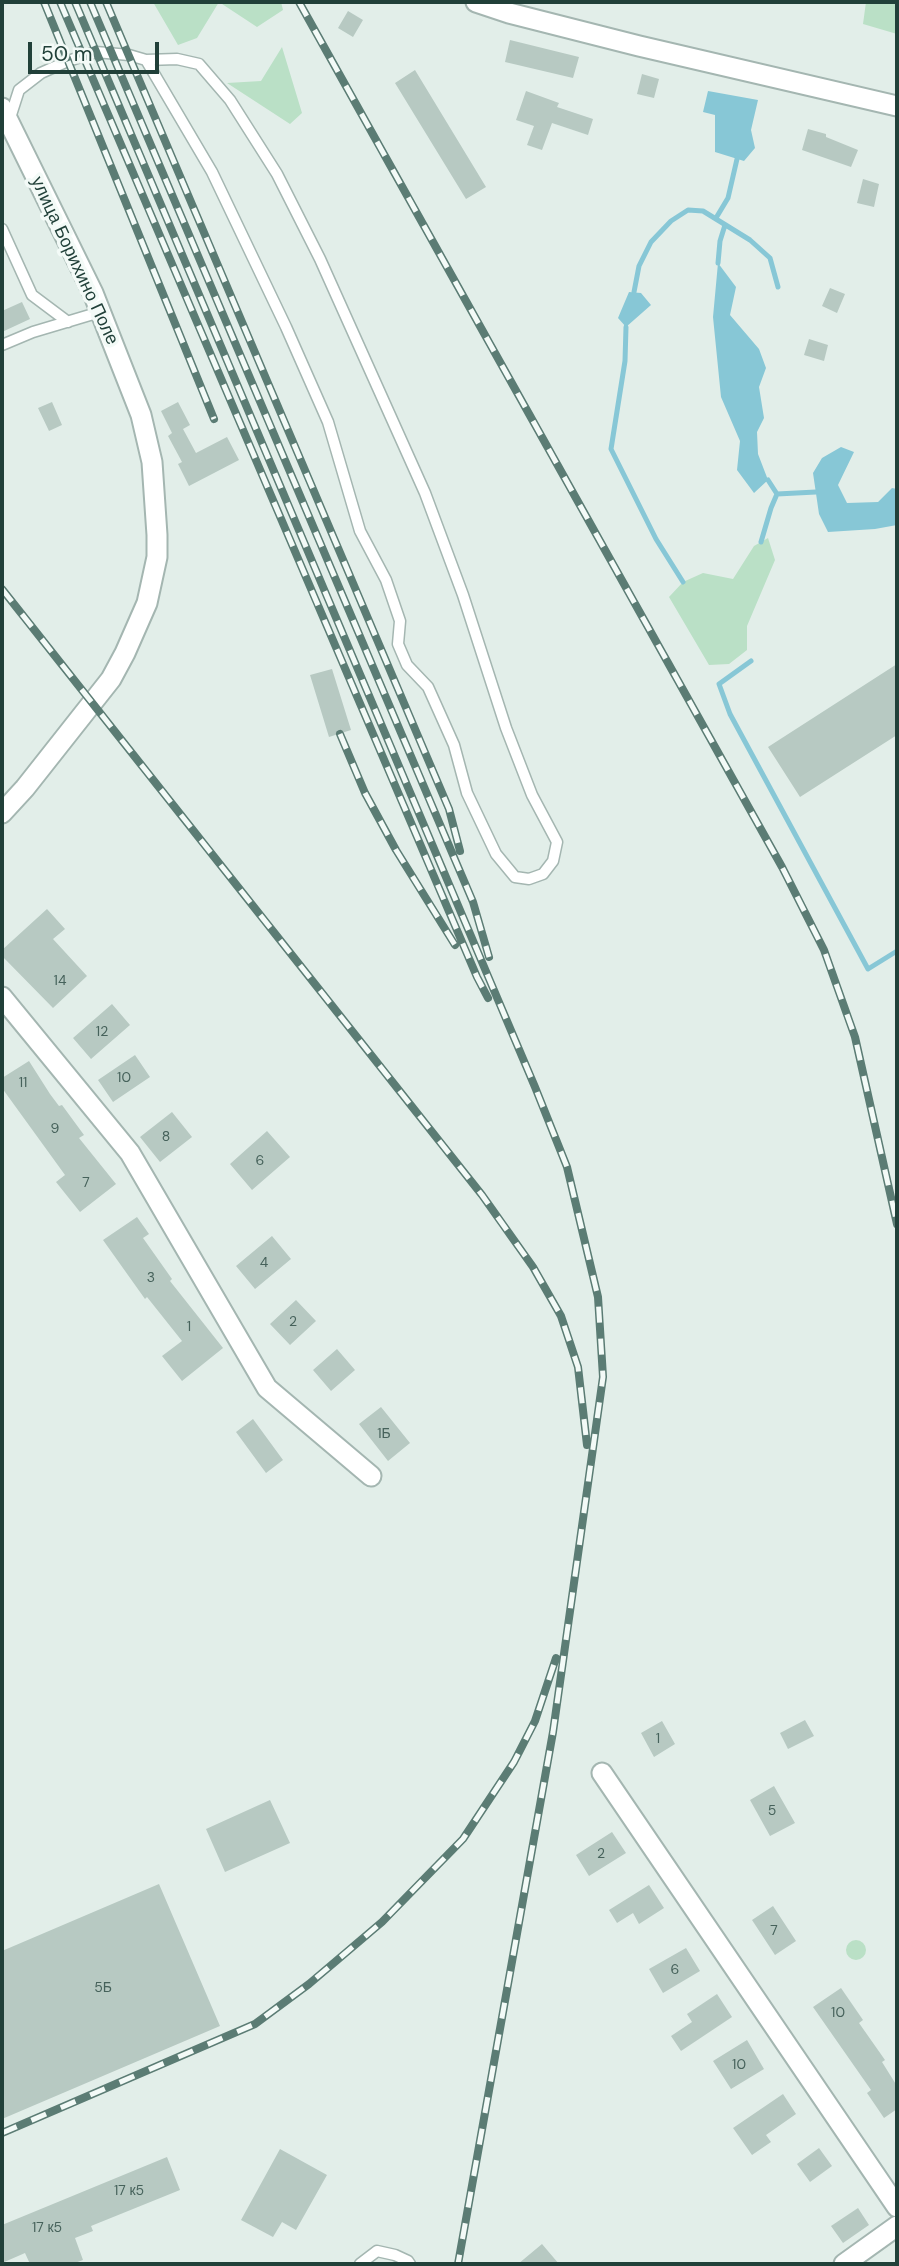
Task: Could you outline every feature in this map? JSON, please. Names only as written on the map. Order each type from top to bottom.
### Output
[{"type":"street","points":[[476,2],[639,46],[897,106]]},
{"type":"street","name":"улица Борихино Поле","points":[[2,813],[111,679],[137,627],[152,582],[158,535],[152,462],[141,415],[93,293],[5,115]]},
{"type":"street","points":[[2,997],[130,1153],[267,1388],[371,1476]]},
{"type":"street","points":[[602,1773],[897,2207]]},
{"type":"street","points":[[844,2264],[897,2226]]},
{"type":"lane","points":[[5,115],[19,90],[41,73],[96,52],[129,55],[146,60],[177,59],[199,64],[230,100],[277,174],[320,259],[425,493],[463,595],[506,728],[532,795],[557,842],[553,862],[543,874],[529,878],[515,877],[496,854],[467,793],[454,745],[439,710],[428,687],[407,665],[398,644],[400,621],[386,580],[360,531],[323,410],[212,172],[146,60]]},
{"type":"lane","points":[[2,229],[32,295],[68,322]]},
{"type":"lane","points":[[2,345],[33,332],[100,312]]},
{"type":"lane","points":[[360,2264],[377,2250],[395,2255],[410,2264]]},
{"type":"green space","points":[[153,2],[219,2],[197,38],[178,45]]},
{"type":"green space","points":[[219,2],[281,2],[283,10],[257,27]]},
{"type":"green space","points":[[866,2],[897,2],[897,34],[863,24]]},
{"type":"green space","points":[[282,47],[302,113],[290,124],[227,83],[261,81]]},
{"type":"green space","points":[[768,538],[775,560],[747,626],[747,650],[729,664],[709,665],[669,597],[683,582],[703,573],[733,579],[754,546]]},
{"type":"green space","points":[[852,1940],[860,1940],[866,1950],[860,1960],[852,1960],[846,1954],[846,1946]]},
{"type":"water","points":[[708,91],[758,100],[751,130],[755,148],[744,161],[715,152],[715,115],[703,112]]},
{"type":"water","points":[[718,263],[736,287],[730,315],[759,349],[766,368],[759,387],[764,418],[757,432],[758,454],[768,480],[754,493],[737,470],[740,441],[721,397],[713,317]]},
{"type":"water","points":[[629,292],[641,293],[651,305],[626,327],[618,318]]},
{"type":"water","points":[[841,447],[854,452],[838,485],[847,503],[878,502],[892,488],[897,489],[897,525],[828,532],[819,514],[813,473],[822,458]]},
{"type":"building","points":[[348,11],[363,20],[353,37],[338,28]]},
{"type":"building","points":[[510,40],[579,57],[573,78],[505,62]]},
{"type":"building","points":[[415,70],[486,187],[466,199],[395,83]]},
{"type":"building","points":[[642,74],[659,79],[654,98],[637,94]]},
{"type":"building","points":[[526,91],[559,103],[557,107],[593,119],[588,135],[552,123],[542,150],[527,145],[534,126],[516,120]]},
{"type":"building","points":[[808,129],[826,134],[826,137],[858,150],[851,167],[802,150]]},
{"type":"building","points":[[863,179],[879,184],[874,207],[857,203]]},
{"type":"building","points":[[830,288],[845,294],[837,313],[822,306]]},
{"type":"building","points":[[22,302],[30,319],[2,332],[2,311]]},
{"type":"building","points":[[809,339],[828,345],[824,361],[804,355]]},
{"type":"building","points":[[52,402],[62,425],[49,431],[38,408]]},
{"type":"building","points":[[178,402],[190,425],[183,429],[196,453],[227,437],[239,460],[189,486],[178,464],[182,462],[168,436],[172,433],[161,411]]},
{"type":"building","points":[[897,664],[897,735],[800,797],[768,747]]},
{"type":"building","points":[[332,669],[351,730],[329,737],[310,675]]},
{"type":"building","points":[[47,909],[65,929],[53,939],[87,976],[53,1008],[2,956],[2,950]]},
{"type":"building","points":[[112,1004],[130,1025],[91,1059],[73,1038]]},
{"type":"building","points":[[135,1055],[150,1077],[113,1102],[98,1080]]},
{"type":"building","points":[[29,1061],[50,1094],[59,1106],[62,1105],[84,1135],[79,1138],[116,1184],[80,1212],[56,1182],[65,1175],[2,1088],[2,1078]]},
{"type":"building","points":[[172,1112],[192,1137],[160,1162],[140,1137]]},
{"type":"building","points":[[267,1131],[290,1157],[252,1190],[230,1164]]},
{"type":"building","points":[[137,1217],[149,1234],[143,1238],[172,1279],[170,1281],[223,1348],[182,1381],[162,1356],[182,1341],[147,1297],[145,1299],[103,1240]]},
{"type":"building","points":[[272,1236],[291,1259],[255,1289],[236,1266]]},
{"type":"building","points":[[296,1300],[316,1321],[290,1345],[270,1324]]},
{"type":"building","points":[[337,1349],[355,1370],[331,1391],[313,1370]]},
{"type":"building","points":[[381,1407],[410,1443],[388,1461],[359,1424]]},
{"type":"building","points":[[253,1419],[283,1460],[266,1473],[236,1432]]},
{"type":"building","points":[[805,1720],[814,1736],[788,1749],[780,1733]]},
{"type":"building","points":[[662,1721],[675,1744],[654,1757],[641,1733]]},
{"type":"building","points":[[774,1786],[795,1823],[770,1836],[750,1800]]},
{"type":"building","points":[[270,1800],[290,1843],[225,1872],[206,1829]]},
{"type":"building","points":[[612,1832],[626,1853],[589,1876],[576,1855]]},
{"type":"building","points":[[159,1884],[220,2026],[2,2119],[2,1951]]},
{"type":"building","points":[[649,1885],[664,1908],[639,1924],[633,1913],[617,1923],[609,1910]]},
{"type":"building","points":[[773,1906],[796,1941],[775,1955],[752,1920]]},
{"type":"building","points":[[686,1948],[700,1971],[663,1993],[649,1969]]},
{"type":"building","points":[[841,1988],[863,2020],[859,2023],[885,2060],[882,2062],[897,2086],[897,2109],[884,2118],[867,2093],[871,2090],[813,2007]]},
{"type":"building","points":[[717,1994],[732,2017],[681,2051],[671,2036],[692,2022],[687,2014]]},
{"type":"building","points":[[747,2040],[764,2069],[731,2089],[713,2061]]},
{"type":"building","points":[[783,2094],[796,2114],[766,2135],[771,2142],[752,2155],[733,2128]]},
{"type":"building","points":[[819,2148],[832,2166],[810,2182],[797,2164]]},
{"type":"building","points":[[280,2149],[327,2175],[296,2230],[282,2222],[273,2237],[241,2220]]},
{"type":"building","points":[[167,2157],[180,2190],[91,2226],[93,2231],[75,2238],[83,2260],[72,2264],[30,2264],[25,2253],[2,2263],[2,2225]]},
{"type":"building","points":[[858,2208],[869,2225],[843,2243],[831,2226]]},
{"type":"building","points":[[542,2244],[559,2264],[518,2264]]},
{"type":"waterway","points":[[716,218],[728,198],[737,159]]},
{"type":"waterway","points":[[634,292],[639,266],[651,242],[671,221],[688,210],[703,211],[750,240],[770,258],[778,287]]},
{"type":"waterway","points":[[718,263],[725,225]]},
{"type":"waterway","points":[[626,327],[625,361],[611,449],[656,539],[683,582]]},
{"type":"waterway","points":[[761,542],[777,494],[768,480]]},
{"type":"waterway","points":[[777,494],[816,492]]},
{"type":"waterway","points":[[751,661],[719,684],[730,714],[868,969],[897,951]]},
{"type":"railway","points":[[44,2],[214,419]]},
{"type":"railway","points":[[60,2],[488,998]]},
{"type":"railway","points":[[75,2],[535,1087],[567,1167],[598,1297],[603,1377],[553,1732],[458,2264]]},
{"type":"railway","points":[[90,2],[473,902],[489,957]]},
{"type":"railway","points":[[106,2],[449,809],[460,851]]},
{"type":"railway","points":[[299,2],[782,867],[824,950],[855,1037],[897,1224]]},
{"type":"railway","points":[[2,589],[482,1195],[533,1267],[561,1316],[578,1367],[587,1445]]},
{"type":"railway","points":[[340,734],[365,793],[396,850],[455,945]]},
{"type":"railway","points":[[2,2133],[255,2024],[309,1984],[382,1922],[463,1839],[514,1762],[535,1721],[556,1658]]}]
